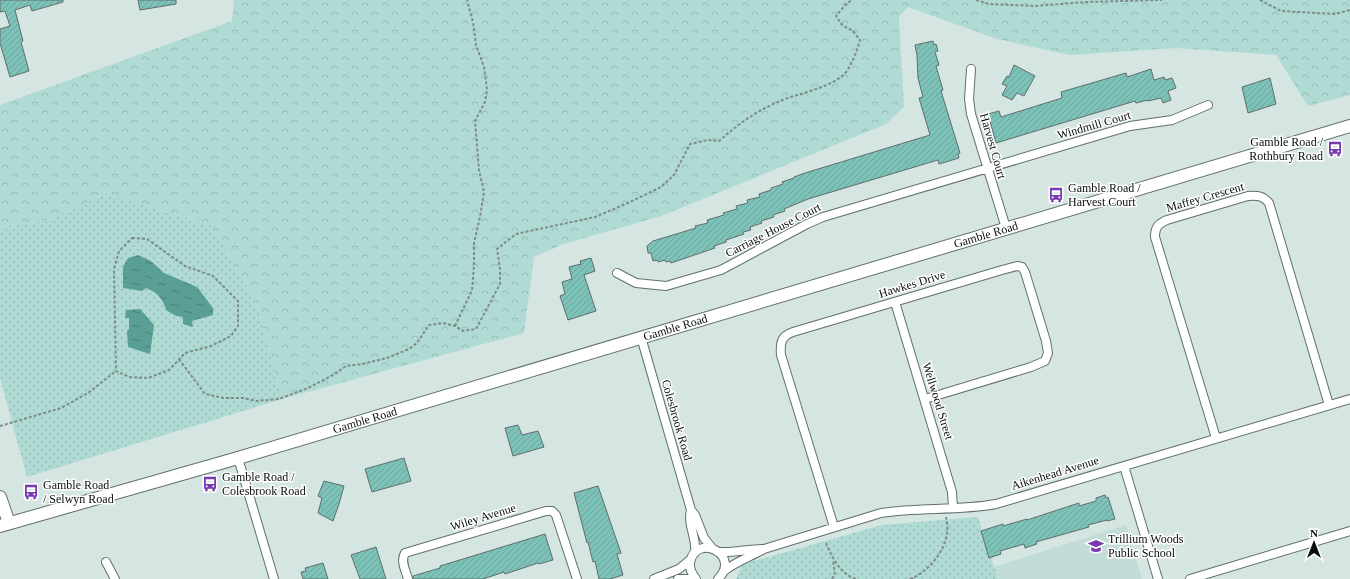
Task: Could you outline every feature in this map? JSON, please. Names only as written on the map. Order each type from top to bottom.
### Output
[{"type":"main road","name":"Gamble Road","points":[[5,524],[238,458],[1350,126]]},
{"type":"main road","points":[[0,497],[5,524]]},
{"type":"street","name":"Harvest Court","points":[[971,69],[969,99],[971,114],[1006,228]]},
{"type":"street","name":"Windmill Court","points":[[987,168],[1130,126],[1172,120],[1208,105]]},
{"type":"street","name":"Carriage House Court","points":[[617,273],[636,283],[666,286],[690,280],[721,270],[792,231],[823,217],[987,168]]},
{"type":"street","name":"Maffey Crescent","points":[[1216,438],[1155,237],[1155,229],[1159,223],[1167,220],[1248,196],[1257,195],[1264,198],[1269,203],[1329,405]]},
{"type":"street","name":"Hawkes Drive","points":[[834,527],[781,355],[780,346],[783,338],[787,334],[894,302],[1016,266],[1022,267],[1025,272],[1046,341],[1048,353],[1045,361],[1031,367],[925,399]]},
{"type":"street","name":"Wellwood Street","points":[[894,302],[925,399],[952,492],[953,508]]},
{"type":"street","name":"Colesbrook Road","points":[[641,337],[691,510],[695,515],[704,538],[724,561],[721,576]]},
{"type":"street","name":"Aikenhead Avenue","points":[[721,576],[738,561],[764,549],[886,512],[986,506],[996,504],[1350,399]]},
{"type":"street","points":[[238,458],[274,579]]},
{"type":"street","points":[[1124,466],[1158,579]]},
{"type":"street","name":"Colesbrook Road","points":[[691,510],[689,517],[696,547],[690,565],[690,570],[696,579]]},
{"type":"street","name":"Wiley Avenue","points":[[408,579],[403,557],[405,553],[546,511],[552,511],[556,515],[577,579]]},
{"type":"street","points":[[1190,579],[1350,531]]},
{"type":"street","name":"Aikenhead Avenue","points":[[693,556],[702,548],[736,552],[764,549]]},
{"type":"street","points":[[654,579],[679,569],[693,556]]},
{"type":"street","points":[[106,562],[115,579]]},
{"type":"street","points":[[678,579],[692,579]]},
{"type":"path","points":[[455,326],[472,290],[474,243],[484,192],[480,170],[475,121],[484,102],[487,89],[484,67],[476,45],[473,22],[467,0]]},
{"type":"path","points":[[179,359],[205,394],[223,398],[244,398],[256,401],[279,398],[308,388],[333,375],[346,366],[387,358],[409,349],[417,343],[429,325],[443,323],[455,326],[463,331],[476,329],[500,284],[497,249],[516,234],[595,217],[661,187],[674,175],[690,144],[708,140],[719,141],[741,122],[771,105],[819,88],[835,80],[846,72],[856,54],[860,40],[853,32],[842,25],[836,16],[847,3],[852,0]]},
{"type":"path","points":[[976,0],[989,4],[1035,6],[1085,2],[1162,0]]},
{"type":"path","points":[[1260,0],[1281,11],[1335,14],[1350,10]]},
{"type":"path","points":[[132,238],[147,240],[185,266],[213,276],[238,301],[238,326],[231,336],[211,346],[185,353],[169,370],[148,378],[129,377],[116,371],[114,269],[119,251],[132,238]]},
{"type":"path","points":[[0,426],[61,408],[88,393],[116,371]]},
{"type":"path","points":[[910,579],[917,578],[932,563],[942,547],[947,533],[946,516]]},
{"type":"path","points":[[826,543],[833,560],[835,573],[832,579]]},
{"type":"path","points":[[833,560],[849,577],[854,579]]},
{"type":"shaded area","name":"Trillium Woods Public School","points":[[1126,525],[1142,579],[998,579],[994,567]]},
{"type":"green space","points":[[234,0],[1350,0],[1350,95],[1308,106],[1276,55],[1176,48],[1070,55],[997,39],[908,7],[899,17],[904,107],[886,124],[661,216],[563,244],[534,257],[524,333],[282,399],[257,305],[213,226],[106,194],[45,221],[0,227],[0,105],[232,21]]},
{"type":"green space","points":[[106,194],[213,226],[257,305],[282,399],[27,477],[0,378],[0,227],[45,221]]},
{"type":"green space","points":[[978,517],[998,579],[736,579],[743,564],[882,525]]},
{"type":"water","points":[[138,255],[151,261],[164,273],[197,287],[213,308],[213,315],[192,321],[193,327],[183,324],[183,317],[176,316],[166,310],[161,299],[153,292],[146,288],[142,291],[123,288],[123,267],[128,258]]},
{"type":"water","points":[[140,309],[154,325],[150,354],[128,347],[127,331],[129,329],[129,318],[125,318],[126,310]]},
{"type":"building","points":[[0,0],[63,0],[63,2],[32,11],[30,5],[15,10],[23,41],[21,42],[29,71],[10,77],[0,43],[0,29],[10,26],[5,11],[0,12]]},
{"type":"building","points":[[138,0],[176,0],[176,4],[140,10]]},
{"type":"building","points":[[933,41],[934,45],[936,44],[938,51],[935,52],[939,65],[936,66],[943,90],[941,91],[960,153],[958,154],[959,158],[939,164],[938,160],[808,199],[784,209],[785,211],[773,215],[774,217],[761,221],[762,223],[750,227],[751,230],[743,232],[744,234],[714,246],[715,248],[671,263],[670,261],[666,262],[665,260],[658,262],[657,260],[653,261],[651,253],[648,253],[647,246],[653,241],[708,223],[707,220],[737,209],[736,206],[748,203],[747,200],[760,197],[759,194],[783,184],[782,182],[805,173],[930,135],[919,98],[923,97],[918,78],[915,45]]},
{"type":"building","points":[[1014,65],[1035,76],[1024,96],[1017,93],[1012,100],[1002,95],[1007,86],[1002,84],[1007,76],[1009,77]]},
{"type":"building","points":[[1151,69],[1154,80],[1164,77],[1165,80],[1172,78],[1176,88],[1168,91],[1171,100],[1163,103],[1161,98],[1136,103],[1135,101],[996,143],[988,114],[999,111],[1001,117],[1062,98],[1061,92],[1126,73],[1127,77]]},
{"type":"building","points":[[1270,78],[1276,104],[1248,113],[1242,87]]},
{"type":"building","points":[[591,258],[595,271],[584,275],[596,311],[568,320],[560,296],[565,294],[562,282],[572,279],[569,267],[581,264],[580,261]]},
{"type":"building","points":[[518,425],[522,435],[538,431],[544,447],[513,456],[505,428]]},
{"type":"building","points":[[404,458],[411,481],[372,492],[365,469]]},
{"type":"building","points":[[324,481],[344,486],[333,521],[318,513],[322,498],[318,496]]},
{"type":"building","points":[[598,486],[621,553],[617,554],[623,575],[610,579],[599,579],[595,561],[593,562],[588,542],[587,543],[574,493]]},
{"type":"building","points":[[1105,495],[1106,498],[1108,497],[1115,519],[1088,525],[1089,527],[1036,542],[1037,544],[1025,548],[1024,544],[1000,551],[1001,554],[989,558],[981,531],[1003,524],[1003,526],[1027,520],[1079,503],[1079,506],[1096,501],[1096,498]]},
{"type":"building","points":[[545,534],[553,560],[538,563],[505,574],[504,572],[483,579],[413,579],[413,576],[440,568],[440,566]]},
{"type":"building","points":[[376,547],[386,579],[360,579],[351,555]]},
{"type":"building","points":[[323,563],[328,579],[303,579],[301,572],[306,571],[305,568]]},
{"type":"place","name":"Gamble Road / Rothbury Road","points":[[1335,149]]},
{"type":"place","name":"Gamble Road / Harvest Court","points":[[1056,195]]},
{"type":"place","name":"Gamble Road / Colesbrook Road","points":[[210,484]]},
{"type":"place","name":"Gamble Road / Selwyn Road","points":[[31,492]]},
{"type":"place","name":"Trillium Woods Public School","points":[[1096,546]]}]
